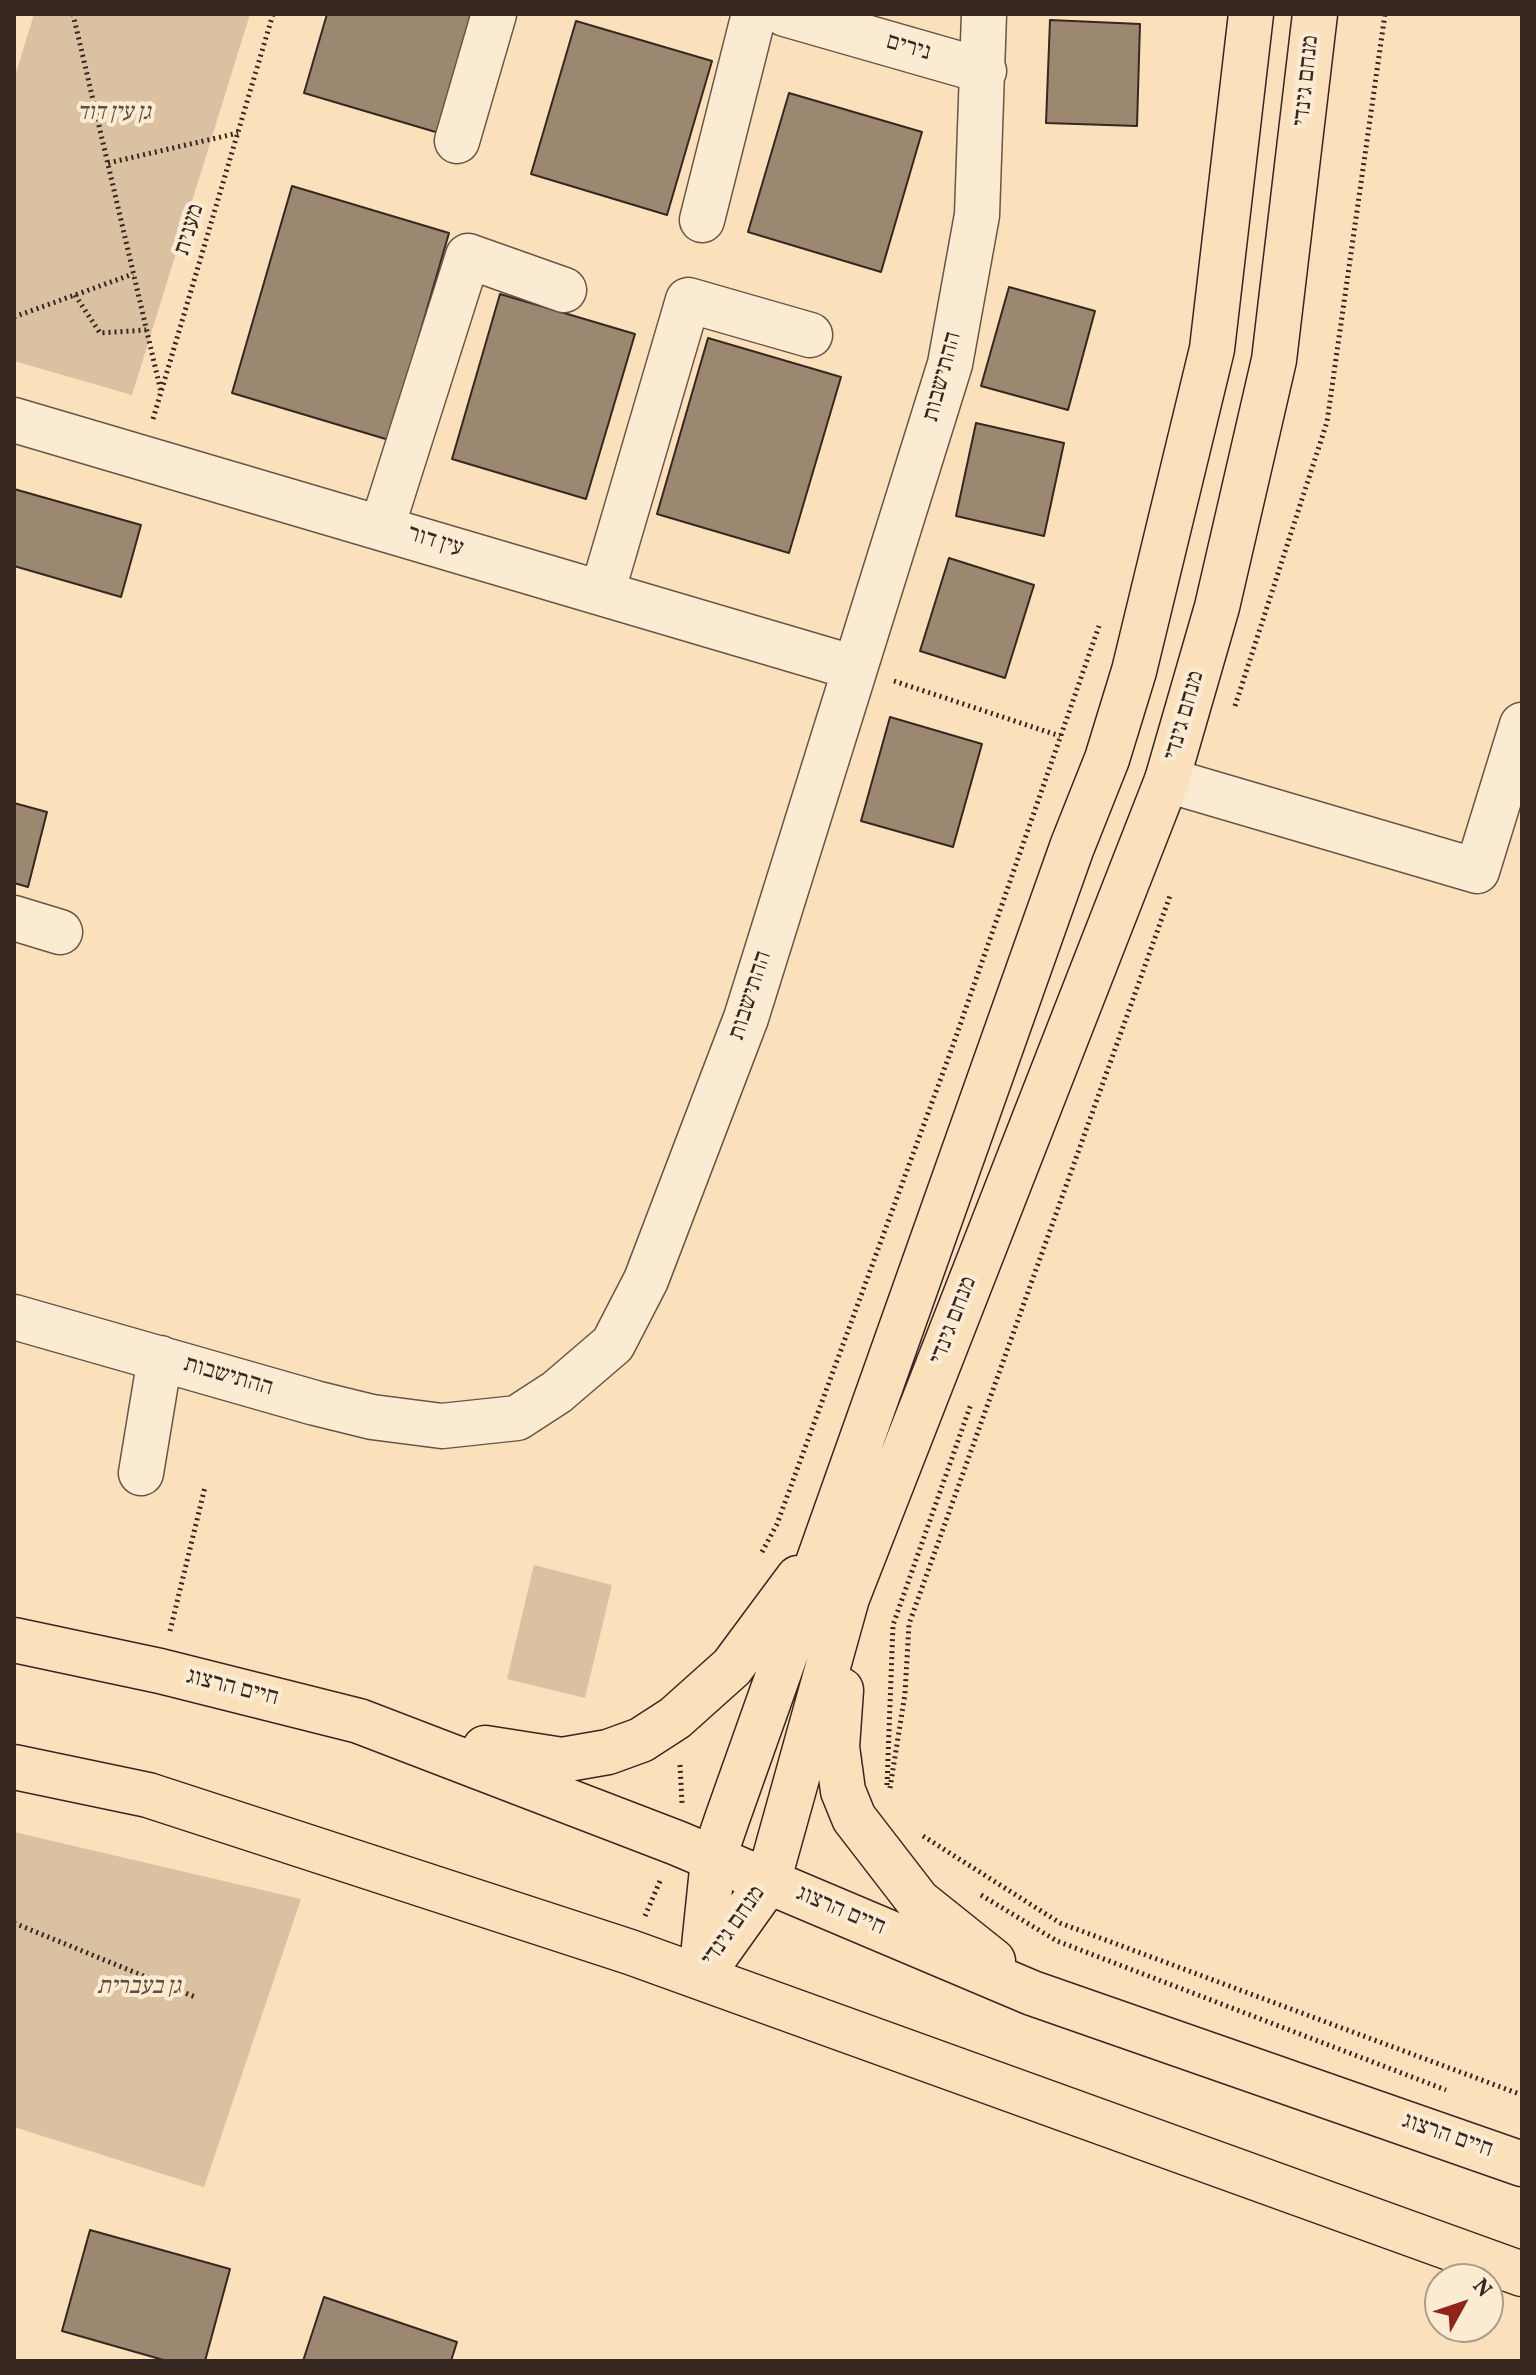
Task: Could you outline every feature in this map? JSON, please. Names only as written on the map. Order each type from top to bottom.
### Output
[{"type":"main road","name":"מנחם גינדי","points":[[701,1976],[695,1851],[823,1544],[1072,847],[1107,759],[1134,671],[1212,349],[1251,14]]},
{"type":"main road","name":"מנחם גינדי","points":[[701,1976],[768,1882],[847,1598],[1167,780],[1217,607],[1274,360],[1315,14]]},
{"type":"main road","points":[[359,1721],[521,1756],[562,1760],[608,1752],[641,1740],[675,1718],[732,1667],[823,1544]]},
{"type":"main road","points":[[847,1598],[837,1747],[843,1791],[854,1818],[918,1901],[1032,1993]]},
{"type":"main road","name":"חיים הרצוג","points":[[14,1640],[160,1671],[359,1721],[695,1851],[1032,1993],[1522,2164]]},
{"type":"main road","points":[[14,1767],[148,1795],[630,1952],[1522,2274]]},
{"type":"street","points":[[457,141],[494,14]]},
{"type":"street","points":[[702,220],[754,14]]},
{"type":"street","name":"נירים","points":[[785,14],[984,71]]},
{"type":"street","name":"ההתישבות","points":[[14,1317],[330,1406],[442,1426],[517,1418],[557,1392],[613,1344],[646,1280],[746,1018],[950,364],[977,215],[984,14]]},
{"type":"street","points":[[382,527],[468,256],[564,290]]},
{"type":"street","points":[[602,593],[688,300],[810,335]]},
{"type":"street","name":"עין דור","points":[[14,420],[855,668]]},
{"type":"street","points":[[1167,780],[1477,871],[1522,725]]},
{"type":"street","points":[[14,918],[60,932]]},
{"type":"street","points":[[141,1473],[160,1358]]},
{"type":"path","points":[[73,14],[161,393]]},
{"type":"path","name":"מענית","points":[[142,456],[273,14]]},
{"type":"path","points":[[108,163],[238,133]]},
{"type":"path","points":[[14,317],[133,274]]},
{"type":"path","points":[[75,295],[100,333],[146,330]]},
{"type":"path","points":[[757,1563],[777,1524],[859,1301],[1102,618]]},
{"type":"path","points":[[855,668],[1060,736]]},
{"type":"path","points":[[887,1797],[893,1625],[972,1400]]},
{"type":"path","points":[[160,1671],[205,1487]]},
{"type":"path","points":[[630,1952],[695,1851],[683,1796],[675,1718]]},
{"type":"path","points":[[913,1830],[1060,1923],[1522,2095]]},
{"type":"path","points":[[980,1894],[1057,1941],[1449,2091]]},
{"type":"path","points":[[14,1923],[195,1997]]},
{"type":"green space","name":"גן עין דוד","points":[[34,14],[250,14],[132,395],[14,361],[14,79]]},
{"type":"green space","points":[[534,1565],[612,1585],[585,1698],[507,1679]]},
{"type":"green space","name":"גן בעברית","points":[[14,1832],[301,1899],[204,2187],[14,2127]]},
{"type":"building","points":[[327,14],[474,14],[439,133],[304,93]]},
{"type":"building","points":[[1050,20],[1140,24],[1137,126],[1046,123]]},
{"type":"building","points":[[576,21],[712,61],[667,215],[531,174]]},
{"type":"building","points":[[789,93],[922,132],[881,272],[748,232]]},
{"type":"building","points":[[292,186],[449,233],[389,440],[232,393]]},
{"type":"building","points":[[1009,287],[1095,311],[1068,410],[981,386]]},
{"type":"building","points":[[500,294],[635,334],[586,499],[452,459]]},
{"type":"building","points":[[708,338],[841,377],[789,553],[657,514]]},
{"type":"building","points":[[976,423],[1064,443],[1044,536],[956,516]]},
{"type":"building","points":[[14,489],[141,525],[121,597],[14,566]]},
{"type":"building","points":[[949,558],[1034,585],[1005,678],[920,651]]},
{"type":"building","points":[[890,717],[982,744],[953,847],[861,821]]},
{"type":"building","points":[[14,803],[47,812],[28,887],[14,883]]},
{"type":"building","points":[[90,2230],[230,2269],[205,2361],[167,2361],[62,2331]]},
{"type":"building","points":[[324,2297],[457,2342],[451,2361],[303,2361]]}]
